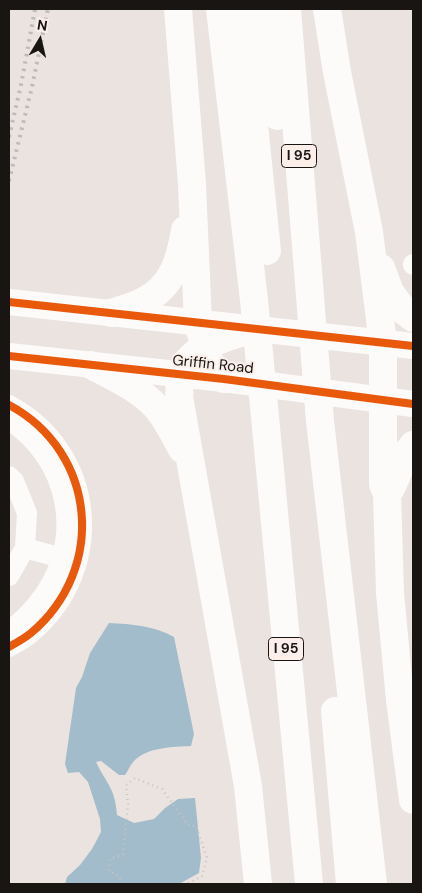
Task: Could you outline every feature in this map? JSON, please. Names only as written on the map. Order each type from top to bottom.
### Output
[{"type":"highway","points":[[178,9],[192,184],[201,335],[212,364],[224,380]]},
{"type":"highway","name":"I 95","points":[[220,9],[283,302],[294,417],[373,884]]},
{"type":"highway","points":[[242,9],[283,302]]},
{"type":"highway","points":[[266,9],[283,302]]},
{"type":"highway","name":"I 95","points":[[287,9],[283,302],[294,417],[309,884]]},
{"type":"highway","points":[[327,9],[337,72],[369,232],[383,343],[383,484],[387,494],[390,593],[400,700],[413,800]]},
{"type":"highway","points":[[111,313],[144,302],[162,289],[175,272],[182,251],[192,184]]},
{"type":"highway","points":[[372,254],[383,270],[390,292],[404,311],[413,318]]},
{"type":"highway","points":[[201,335],[223,338],[254,329]]},
{"type":"highway","points":[[201,335],[180,376],[179,397],[248,786],[258,884]]},
{"type":"highway","points":[[91,365],[122,382],[156,407],[168,423],[192,468]]},
{"type":"highway","points":[[294,417],[326,884]]},
{"type":"highway","points":[[294,417],[350,884]]},
{"type":"highway","points":[[387,494],[394,484],[402,459],[413,445]]},
{"type":"main road","points":[[9,302],[111,313],[201,335]]},
{"type":"main road","points":[[254,329],[413,346]]},
{"type":"main road","name":"Griffin Road","points":[[9,356],[224,380],[413,404]]},
{"type":"street","points":[[9,406],[43,429],[64,458],[78,489],[81,504],[81,540],[70,560],[33,610],[9,630]]},
{"type":"street","points":[[9,420],[38,444],[48,458],[62,491],[70,560],[67,587],[50,612],[31,633],[9,647]]},
{"type":"street","points":[[9,476],[14,481],[27,513],[25,548],[9,576]]},
{"type":"street","points":[[25,548],[70,560]]},
{"type":"path","points":[[120,884],[120,877],[109,871],[110,859],[123,854],[128,804],[126,785],[135,778],[162,789],[188,825],[196,826],[207,858],[202,876],[186,884]]},
{"type":"water","points":[[109,623],[151,628],[174,637],[194,734],[191,746],[153,750],[139,756],[131,764],[125,775],[119,775],[101,761],[96,762],[112,792],[117,815],[134,823],[154,819],[178,799],[195,798],[201,858],[199,873],[179,884],[65,884],[67,877],[80,865],[92,849],[101,832],[100,819],[88,782],[79,772],[68,773],[65,764],[76,688],[90,653]]},
{"type":"railway","points":[[9,137],[35,9]]},
{"type":"railway","points":[[9,181],[32,87],[48,9]]},
{"type":"cycle path","points":[[9,302],[413,346]]},
{"type":"cycle path","points":[[9,356],[224,379],[413,404]]},
{"type":"cycle path","points":[[9,405],[38,426],[60,451],[75,481],[81,513],[81,545],[72,577],[55,607],[31,633],[9,647]]}]
